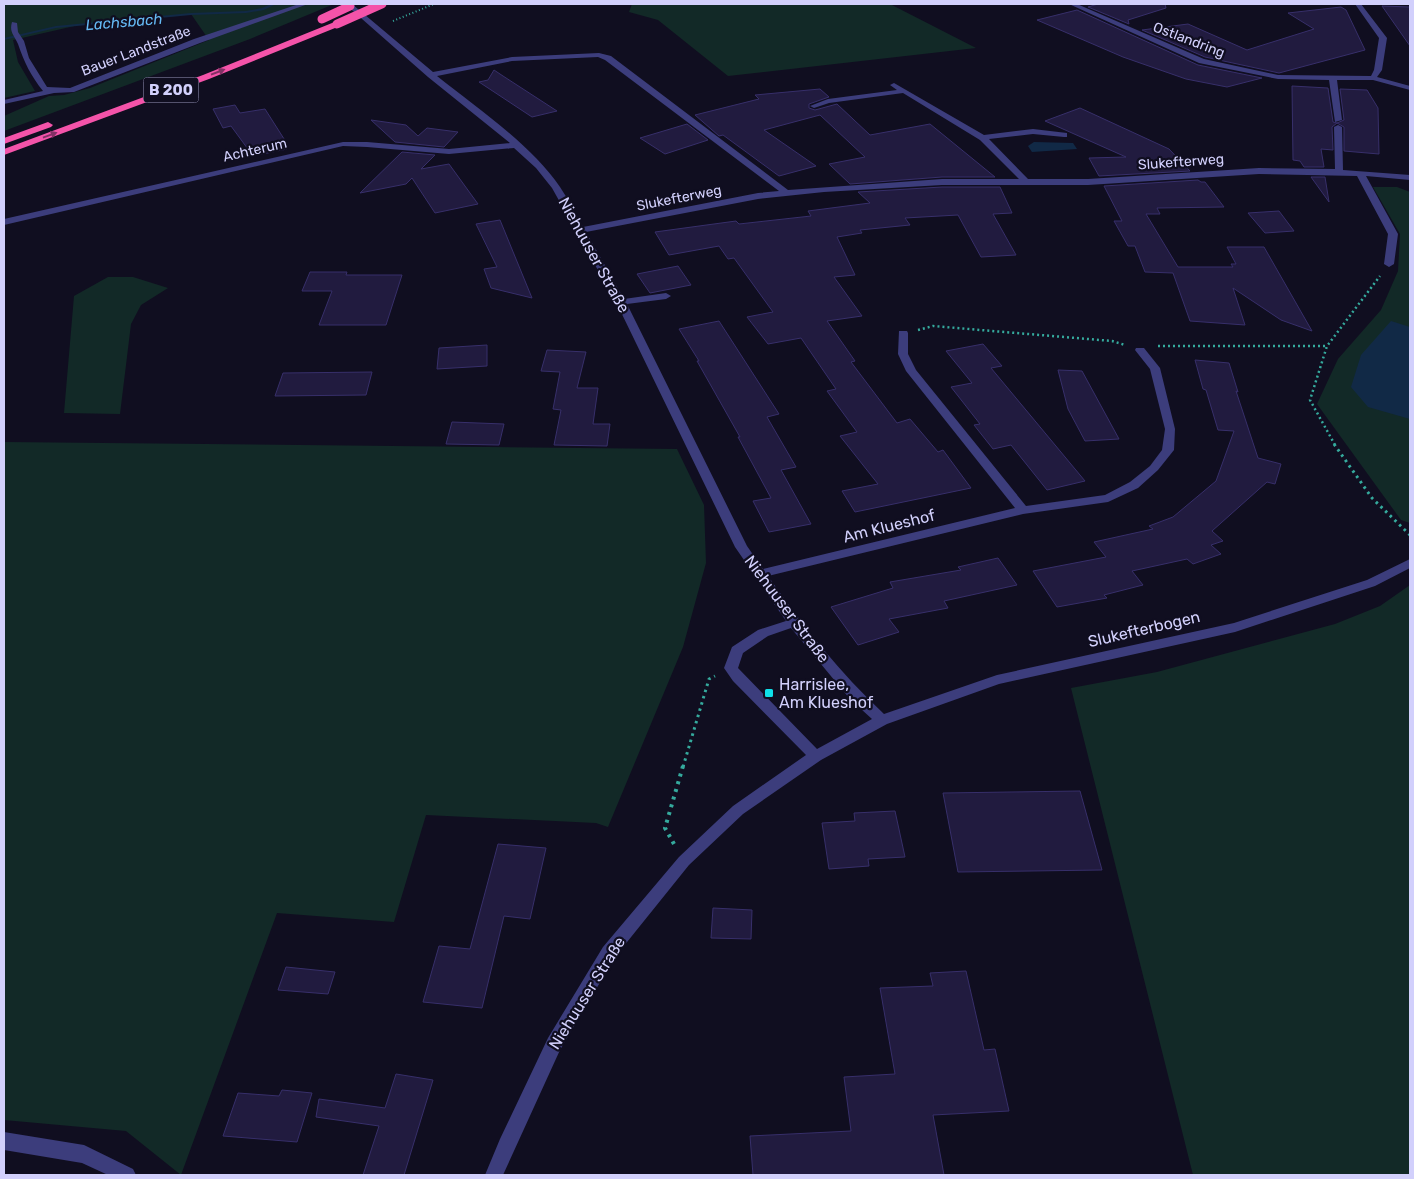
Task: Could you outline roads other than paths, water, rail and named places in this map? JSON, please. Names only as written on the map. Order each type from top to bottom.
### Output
[{"type":"highway","points":[[317,21],[356,4]]},
{"type":"highway","name":"B 200","points":[[4,152],[206,77],[382,4]]},
{"type":"highway","name":"B 200","points":[[207,66],[295,30]]},
{"type":"highway","name":"B 200","points":[[4,141],[181,76]]},
{"type":"street","name":"Bauer Landstraße","points":[[4,102],[51,91],[71,90],[196,41],[305,4]]},
{"type":"street","name":"Niehuuser Straße","points":[[348,4],[516,145],[539,166],[556,188],[621,302],[741,547],[762,574],[794,623],[855,695],[882,720],[816,756],[738,810],[684,861],[609,952],[599,968],[554,1044],[506,1145],[494,1175]]},
{"type":"street","name":"Ostlandring","points":[[1072,4],[1202,61],[1261,74],[1372,78],[1410,88]]},
{"type":"street","points":[[1358,4],[1384,38],[1378,70],[1372,78]]},
{"type":"street","points":[[14,23],[26,59],[45,89],[51,91]]},
{"type":"street","points":[[431,75],[512,59],[599,55],[608,58],[785,192]]},
{"type":"street","points":[[1333,78],[1338,123],[1338,172]]},
{"type":"street","points":[[894,85],[983,138],[1026,182]]},
{"type":"street","points":[[814,106],[828,102],[904,91]]},
{"type":"street","points":[[983,138],[1023,130],[1052,132],[1064,135]]},
{"type":"street","name":"Achterum","points":[[4,222],[343,144],[377,144],[437,151],[516,145]]},
{"type":"street","name":"Slukefterweg","points":[[580,230],[785,192],[942,182],[1088,182],[1259,171],[1338,172],[1410,177]]},
{"type":"street","points":[[1360,174],[1393,234],[1390,264]]},
{"type":"street","points":[[621,302],[666,296]]},
{"type":"street","points":[[903,333],[903,354],[911,371],[1024,510]]},
{"type":"street","name":"Am Klueshof","points":[[762,574],[1024,510],[1108,498],[1134,485],[1154,468],[1168,450],[1170,429],[1155,368],[1140,350]]},
{"type":"street","name":"Slukefterbogen","points":[[882,720],[996,680],[1235,627],[1371,583],[1410,563]]},
{"type":"street","points":[[794,623],[763,633],[737,650],[731,668],[738,678],[816,756]]},
{"type":"street","points":[[4,1141],[84,1154],[126,1175]]},
{"type":"water","points":[[1034,142],[1073,143],[1077,149],[1032,152],[1028,146]]},
{"type":"water","points":[[1391,321],[1410,327],[1410,419],[1368,407],[1351,387],[1361,355]]},
{"type":"waterway","name":"Lachsbach","points":[[4,39],[56,27],[191,14],[246,12],[263,9],[274,4]]},
{"type":"place","name":"Harrislee, Am Klueshof","points":[[769,693]]}]
